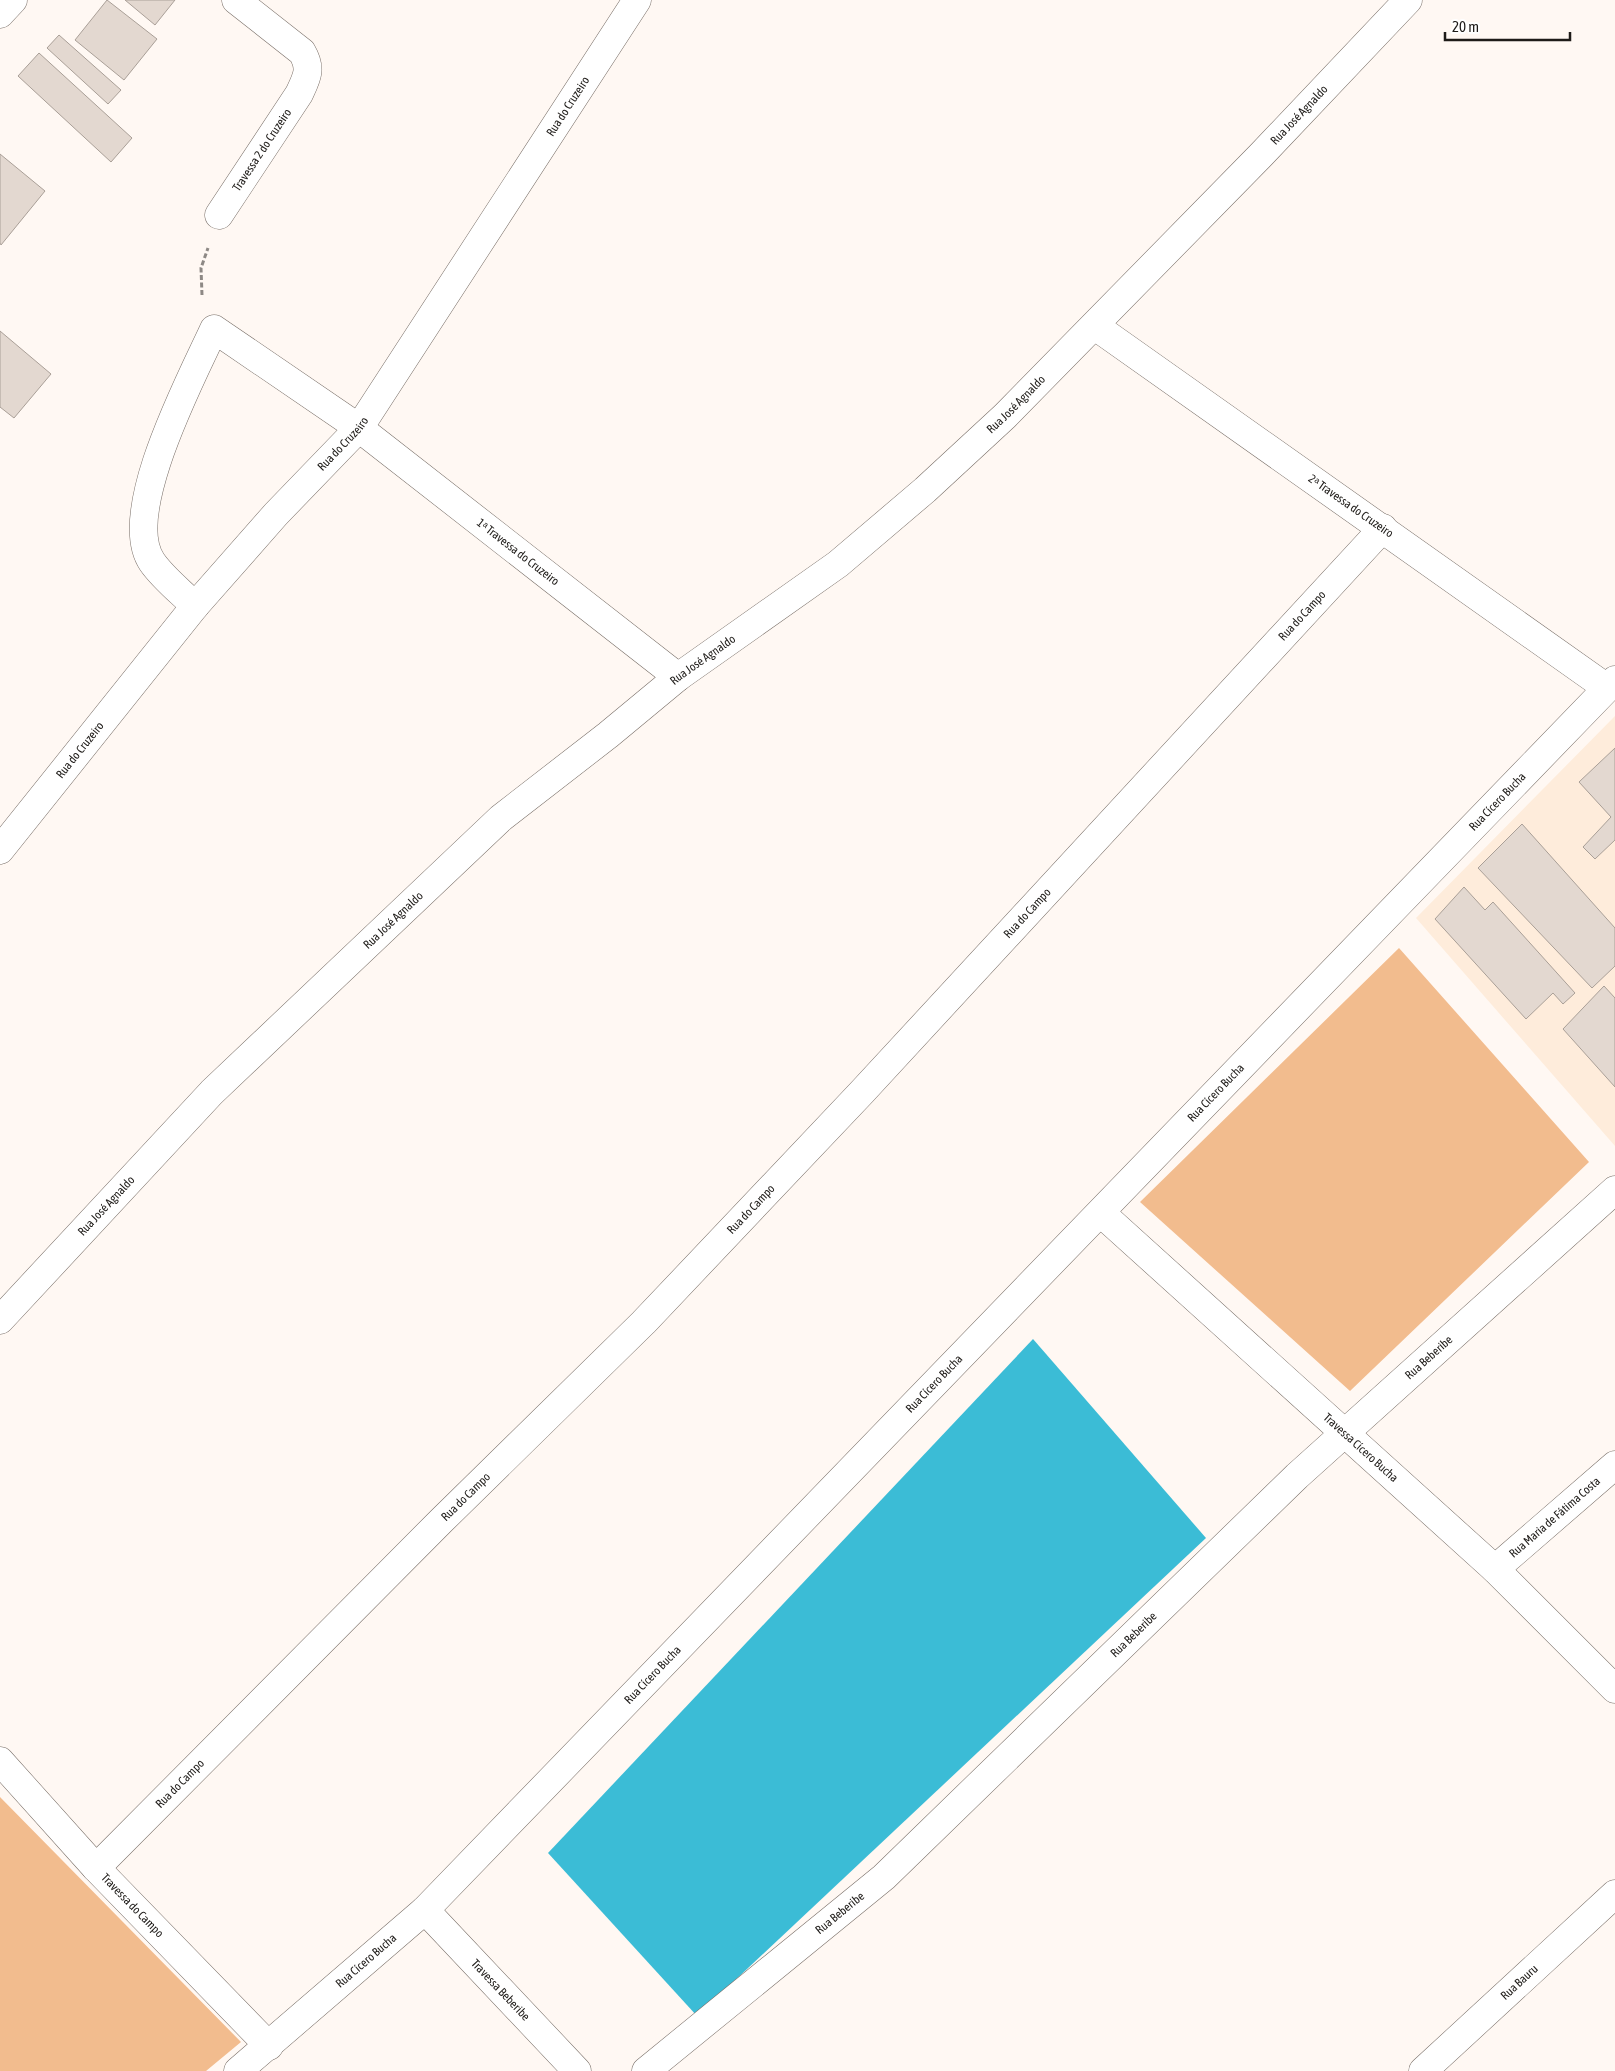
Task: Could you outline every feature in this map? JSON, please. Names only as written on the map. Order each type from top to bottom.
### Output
[{"type":"street","points":[[0,14],[13,0]]},
{"type":"street","name":"Travessa 2 do Cruzeiro","points":[[220,215],[299,94],[307,78],[309,64],[302,52],[236,0]]},
{"type":"street","name":"Rua do Cruzeiro","points":[[0,850],[195,606],[276,514],[359,428],[637,0]]},
{"type":"street","name":"Rua José Agnaldo","points":[[0,1320],[212,1092],[501,818],[608,735],[678,677],[838,564],[925,490],[998,423],[1408,0]]},
{"type":"street","name":"2ᵃ Travessa do Cruzeiro","points":[[1094,326],[1383,528],[1611,684]]},
{"type":"street","points":[[195,606],[152,562],[145,547],[142,528],[146,499],[164,438],[214,329],[359,428]]},
{"type":"street","name":"1ᵃ Travessa do Cruzeiro","points":[[359,428],[678,677]]},
{"type":"street","name":"Rua do Campo","points":[[96,1868],[442,1520],[644,1322],[855,1099],[1383,528]]},
{"type":"street","name":"Rua Cícero Bucha","points":[[238,2071],[425,1910],[1611,684]]},
{"type":"street","name":"Rua Beberibe","points":[[646,2071],[884,1878],[1297,1476],[1346,1434],[1615,1190]]},
{"type":"street","name":"Travessa Cícero Bucha","points":[[1101,1213],[1495,1569],[1615,1690]]},
{"type":"street","name":"Rua Maria de Fátima Costa","points":[[1495,1569],[1615,1466]]},
{"type":"street","name":"Travessa do Campo","points":[[0,1761],[96,1868],[269,2046]]},
{"type":"street","name":"Rua Bauru","points":[[1424,2071],[1615,1894]]},
{"type":"street","name":"Travessa Beberibe","points":[[425,1910],[577,2071]]},
{"type":"path","points":[[214,329],[203,302],[201,268],[220,215]]},
{"type":"shaded area","points":[[1615,716],[1615,1146],[1416,918]]},
{"type":"shaded area","points":[[1399,948],[1589,1162],[1350,1391],[1140,1202]]},
{"type":"shaded area","points":[[0,1797],[241,2042],[206,2071],[0,2071]]},
{"type":"water","points":[[1033,1339],[1206,1538],[697,2016],[548,1853]]},
{"type":"building","points":[[107,0],[157,39],[124,80],[75,40]]},
{"type":"building","points":[[125,0],[175,0],[155,25]]},
{"type":"building","points":[[59,35],[121,90],[108,104],[47,48]]},
{"type":"building","points":[[39,53],[132,138],[111,162],[18,76]]},
{"type":"building","points":[[0,154],[45,191],[1,245],[0,243]]},
{"type":"building","points":[[0,331],[51,374],[14,418],[0,407]]},
{"type":"building","points":[[1615,748],[1615,840],[1595,859],[1583,847],[1611,817],[1579,782]]},
{"type":"building","points":[[1522,824],[1615,928],[1615,966],[1592,988],[1478,868]]},
{"type":"building","points":[[1464,887],[1485,910],[1493,902],[1575,993],[1563,1004],[1553,993],[1526,1019],[1435,919]]},
{"type":"building","points":[[1604,986],[1615,998],[1615,1087],[1563,1029]]}]
